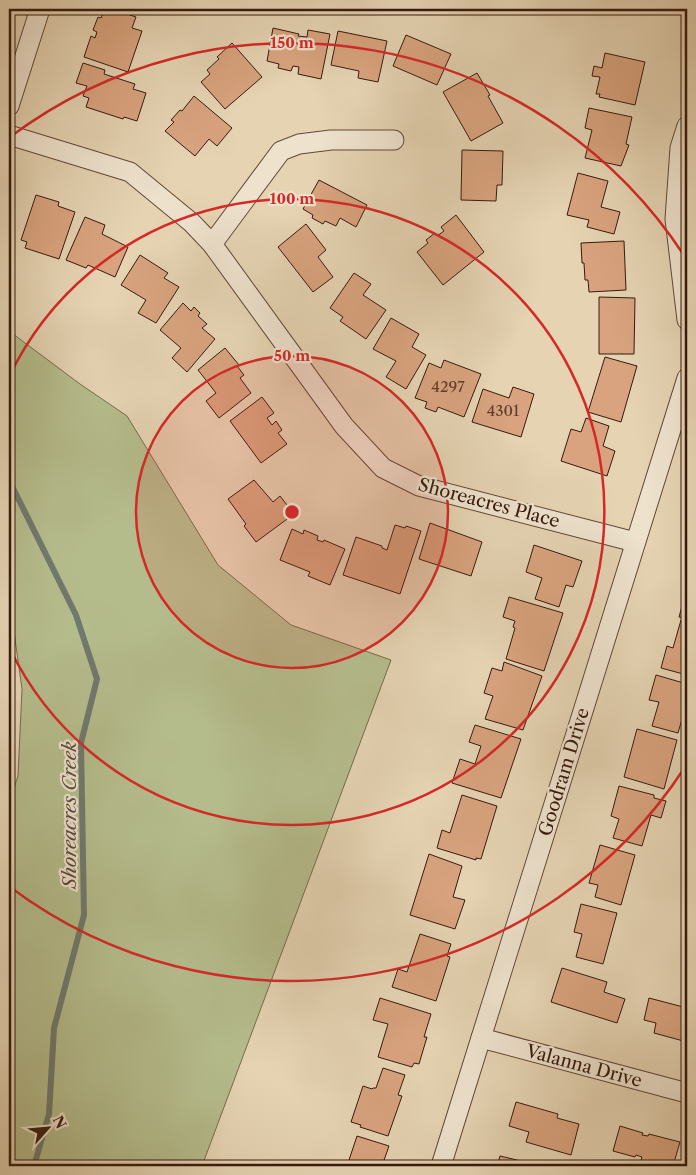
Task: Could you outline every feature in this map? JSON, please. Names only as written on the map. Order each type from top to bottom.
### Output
[{"type":"street","points":[[9,106],[40,9]]},
{"type":"street","points":[[687,126],[680,148],[675,218],[687,320]]},
{"type":"street","name":"Shoreacres Place","points":[[9,135],[130,172],[192,223],[212,244],[344,426],[383,468],[419,486],[635,542]]},
{"type":"street","points":[[212,244],[281,151],[299,144],[331,140],[394,140]]},
{"type":"street","name":"Goodram Drive","points":[[441,1166],[687,378]]},
{"type":"street","name":"Valanna Drive","points":[[481,1038],[687,1093]]},
{"type":"green space","points":[[9,331],[80,384],[127,416],[218,565],[291,625],[391,660],[202,1166],[9,1166],[9,802],[18,776],[22,689],[14,632],[9,626]]},
{"type":"building","points":[[105,9],[112,9],[136,17],[132,28],[142,31],[128,72],[84,57],[91,36],[95,38],[97,32],[93,30],[98,17],[101,18]]},
{"type":"building","points":[[273,28],[307,37],[308,30],[330,34],[321,79],[298,74],[299,67],[293,66],[291,71],[278,68],[279,64],[267,61]]},
{"type":"building","points":[[338,31],[387,41],[378,82],[358,78],[359,71],[331,65]]},
{"type":"building","points":[[406,35],[451,54],[437,85],[393,66]]},
{"type":"building","points":[[232,43],[262,77],[225,109],[201,82],[210,74],[207,70],[219,59],[217,57]]},
{"type":"building","points":[[605,53],[645,62],[635,105],[599,97],[600,94],[596,94],[600,77],[592,76],[594,66],[602,68]]},
{"type":"building","points":[[83,63],[105,70],[104,74],[135,84],[133,89],[146,93],[137,121],[124,117],[123,119],[86,107],[89,98],[83,96],[87,86],[76,83]]},
{"type":"building","points":[[477,73],[503,123],[471,141],[443,92]]},
{"type":"building","points":[[194,96],[232,128],[217,146],[209,139],[195,156],[165,131],[174,122],[171,120],[180,110],[182,111]]},
{"type":"building","points":[[589,108],[632,117],[626,144],[629,145],[621,166],[585,158],[592,130],[585,128]]},
{"type":"building","points":[[462,150],[503,151],[502,185],[497,185],[496,201],[461,200]]},
{"type":"building","points":[[578,173],[608,181],[601,207],[620,212],[614,234],[587,227],[589,220],[567,215]]},
{"type":"building","points":[[319,180],[367,205],[356,227],[340,218],[336,226],[325,221],[323,224],[312,218],[313,215],[303,209]]},
{"type":"building","points":[[36,195],[59,202],[58,206],[75,212],[59,259],[25,248],[27,242],[21,240]]},
{"type":"building","points":[[456,215],[484,252],[443,285],[417,252],[428,243],[426,240],[435,233],[437,236],[444,231],[441,227]]},
{"type":"building","points":[[85,217],[105,225],[102,234],[128,247],[115,277],[88,265],[86,268],[66,260]]},
{"type":"building","points":[[306,224],[326,250],[318,257],[333,277],[313,292],[278,247]]},
{"type":"building","points":[[624,241],[626,290],[589,292],[588,280],[585,280],[584,263],[582,263],[581,243]]},
{"type":"building","points":[[140,255],[168,273],[164,278],[179,287],[156,323],[138,313],[146,300],[121,285]]},
{"type":"building","points":[[354,273],[371,284],[363,295],[386,310],[366,339],[340,321],[343,317],[330,308]]},
{"type":"building","points":[[599,297],[635,298],[634,354],[599,354]]},
{"type":"building","points":[[183,303],[191,311],[194,307],[200,313],[198,316],[207,324],[202,328],[215,339],[187,372],[172,358],[181,348],[160,330]]},
{"type":"building","points":[[391,318],[419,334],[412,347],[426,355],[406,389],[386,377],[396,361],[373,349]]},
{"type":"building","points":[[225,348],[239,365],[237,366],[244,375],[240,378],[251,393],[219,418],[206,401],[216,393],[198,370]]},
{"type":"building","points":[[605,357],[637,366],[621,422],[588,412]]},
{"type":"building","points":[[444,360],[481,374],[464,417],[438,407],[436,412],[425,408],[427,402],[415,398],[429,363],[441,368]]},
{"type":"building","points":[[513,387],[534,394],[521,437],[472,422],[483,389],[509,398]]},
{"type":"building","points":[[262,397],[274,413],[267,418],[272,425],[276,421],[282,430],[278,433],[287,444],[261,463],[230,421]]},
{"type":"building","points":[[586,418],[609,426],[603,446],[615,451],[607,476],[561,461],[571,429],[581,432]]},
{"type":"building","points":[[254,480],[273,502],[280,496],[294,514],[256,542],[228,499]]},
{"type":"building","points":[[430,523],[482,542],[471,576],[419,559]]},
{"type":"building","points":[[395,525],[421,531],[400,594],[343,575],[356,537],[382,546],[382,548],[387,550]]},
{"type":"building","points":[[292,529],[303,534],[304,530],[318,536],[317,540],[323,542],[324,540],[345,549],[330,585],[308,576],[310,572],[280,560]]},
{"type":"building","points":[[534,545],[582,561],[573,587],[566,585],[559,607],[535,599],[542,578],[526,572]]},
{"type":"building","points":[[686,592],[687,617],[684,616],[683,618],[679,617]]},
{"type":"building","points":[[509,597],[563,613],[544,671],[506,659],[515,628],[513,627],[515,621],[503,617]]},
{"type":"building","points":[[681,620],[687,622],[687,675],[661,668],[667,646],[673,648]]},
{"type":"building","points":[[504,662],[542,676],[523,730],[485,719],[493,696],[484,693],[492,668],[502,671]]},
{"type":"building","points":[[656,675],[687,684],[687,713],[684,712],[678,733],[652,726],[659,702],[649,700]]},
{"type":"building","points":[[475,725],[521,739],[501,798],[452,783],[460,759],[475,764],[481,746],[469,742]]},
{"type":"building","points":[[637,729],[677,740],[664,789],[624,777]]},
{"type":"building","points":[[619,786],[654,795],[654,798],[666,801],[661,818],[651,815],[642,846],[613,838],[619,819],[611,816]]},
{"type":"building","points":[[462,795],[497,806],[481,859],[476,858],[476,860],[437,848],[442,830],[450,833]]},
{"type":"building","points":[[600,845],[635,855],[621,905],[595,897],[598,885],[589,883]]},
{"type":"building","points":[[429,854],[462,866],[453,897],[465,900],[455,929],[410,915]]},
{"type":"building","points":[[581,904],[617,913],[603,964],[576,957],[582,934],[574,932]]},
{"type":"building","points":[[420,934],[451,944],[447,956],[450,957],[436,1001],[392,987],[398,969],[407,972]]},
{"type":"building","points":[[562,968],[607,982],[604,992],[625,999],[617,1023],[551,1002]]},
{"type":"building","points":[[380,998],[431,1014],[419,1064],[414,1063],[412,1067],[378,1057],[388,1024],[373,1020]]},
{"type":"building","points":[[649,998],[687,1008],[687,1042],[654,1033],[656,1023],[644,1020]]},
{"type":"building","points":[[383,1068],[405,1075],[398,1095],[402,1096],[388,1136],[351,1122],[363,1086],[372,1089],[376,1088]]},
{"type":"building","points":[[516,1102],[558,1114],[557,1118],[579,1124],[571,1155],[526,1142],[529,1132],[509,1126]]},
{"type":"building","points":[[620,1126],[643,1133],[642,1135],[648,1136],[649,1134],[680,1142],[673,1166],[639,1166],[642,1157],[613,1151]]},
{"type":"building","points":[[357,1136],[389,1146],[382,1166],[347,1166]]},
{"type":"building","points":[[500,1156],[542,1166],[497,1166]]},
{"type":"waterway","name":"Shoreacres Creek","points":[[9,480],[76,615],[97,679],[81,743],[84,915],[54,1028],[49,1114],[34,1166]]}]
